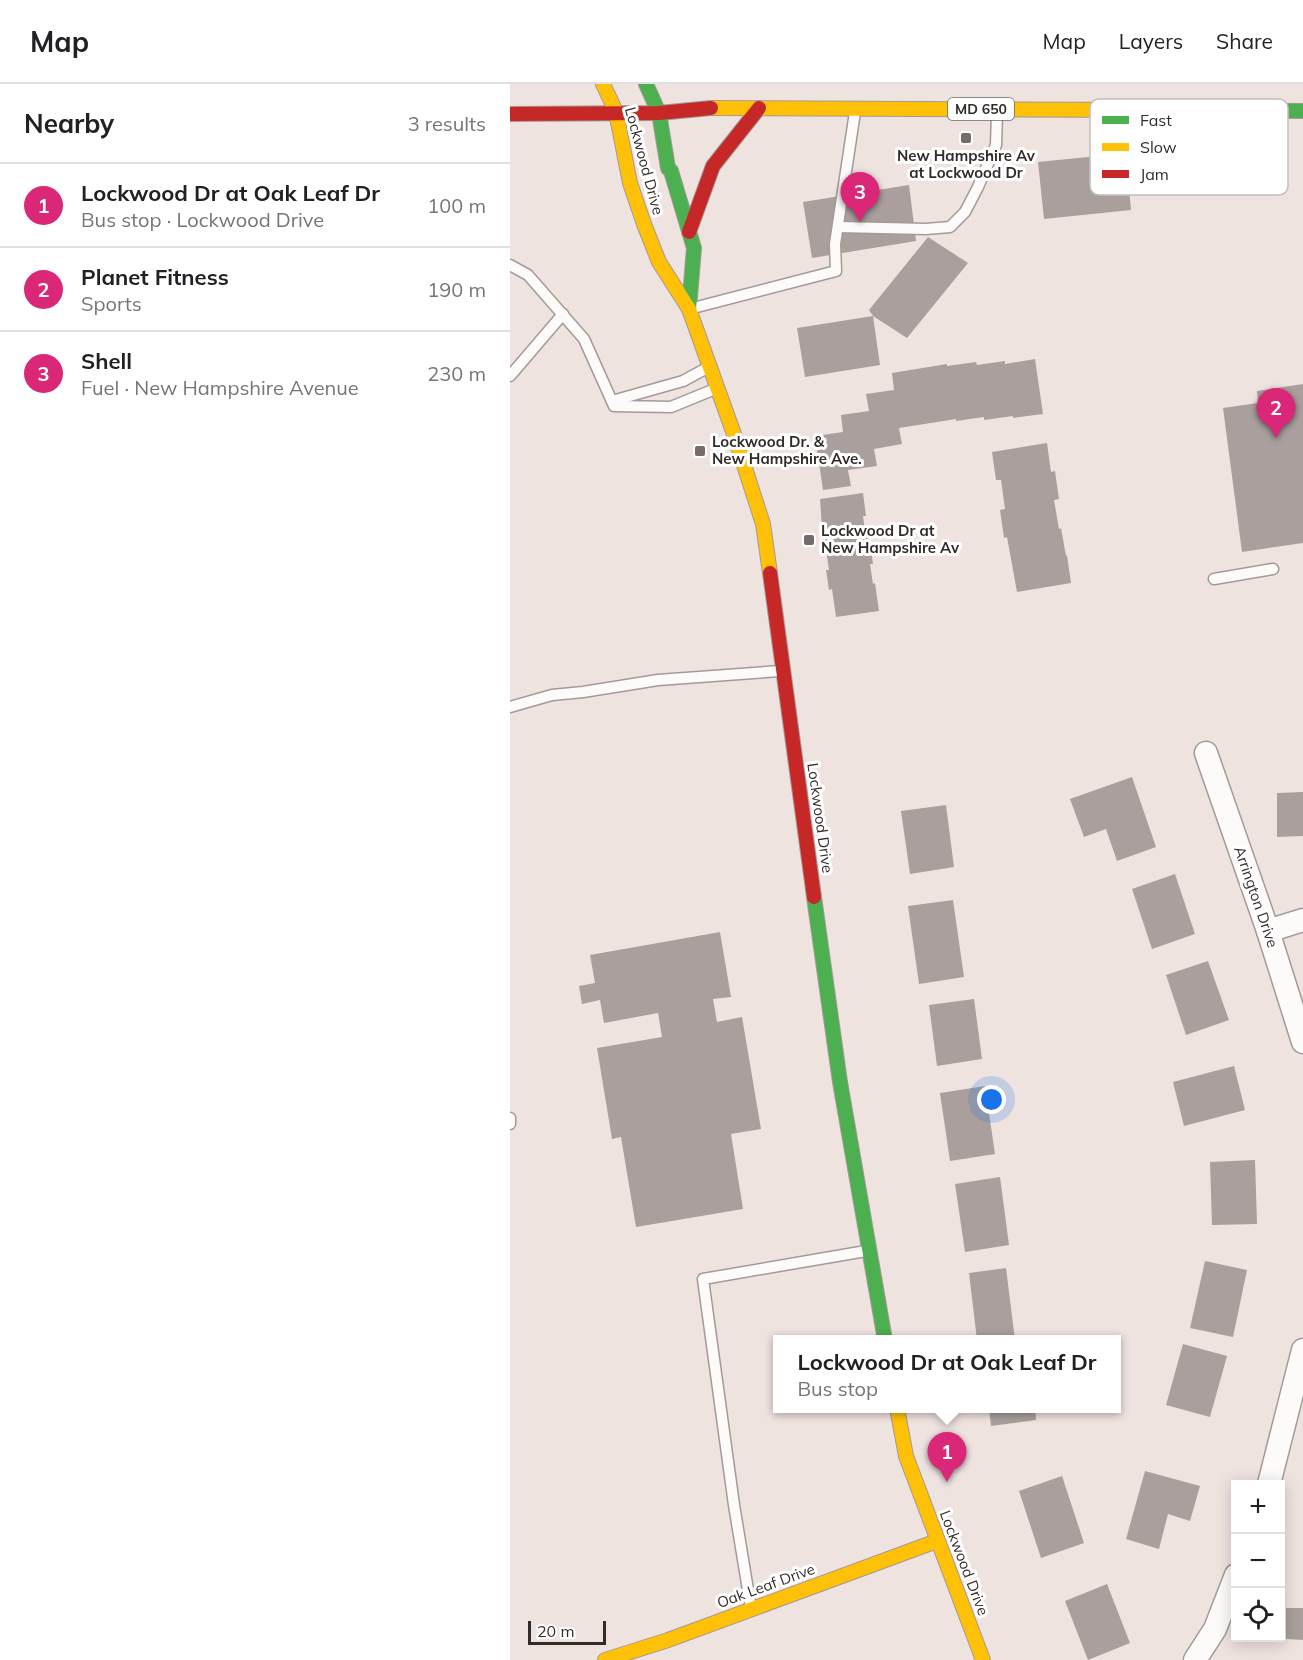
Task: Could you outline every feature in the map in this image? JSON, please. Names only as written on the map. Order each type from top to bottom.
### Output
[{"type":"street","name":"Lockwood Drive","points":[[603,84],[616,112],[630,183],[648,237],[659,262],[689,309],[763,524],[840,1082],[884,1335]]},
{"type":"street","name":"Lockwood Drive","points":[[645,84],[659,113],[668,168],[671,171],[694,248],[689,309]]},
{"type":"street","name":"MD 650","points":[[510,114],[659,113],[703,108],[1090,109]]},
{"type":"street","points":[[689,232],[713,166],[759,108]]},
{"type":"street","name":"Arrington Drive","points":[[1206,753],[1268,931],[1303,1042]]},
{"type":"street","points":[[1268,931],[1303,920]]},
{"type":"street","points":[[1270,1480],[1303,1350]]},
{"type":"street","name":"Lockwood Drive","points":[[898,1413],[906,1456],[984,1660]]},
{"type":"street","name":"Oak Leaf Drive","points":[[605,1660],[670,1645],[751,1609],[937,1541]]},
{"type":"street","points":[[1195,1660],[1215,1629],[1231,1588]]},
{"type":"lane","points":[[689,309],[836,271],[837,227],[856,109]]},
{"type":"lane","points":[[837,227],[926,230],[950,227],[965,212],[996,145],[997,109]]},
{"type":"lane","points":[[510,265],[528,275],[584,339],[613,403]]},
{"type":"lane","points":[[510,376],[563,314]]},
{"type":"lane","points":[[613,403],[683,381],[710,367]]},
{"type":"lane","points":[[613,403],[671,407],[718,388]]},
{"type":"lane","points":[[1214,579],[1273,569]]},
{"type":"lane","points":[[510,707],[552,696],[658,680],[784,671]]},
{"type":"lane","points":[[510,1118],[510,1124]]},
{"type":"lane","points":[[751,1609],[734,1505],[703,1279],[869,1251]]},
{"type":"building","points":[[1090,157],[1090,195],[1130,195],[1131,210],[1044,219],[1038,162]]},
{"type":"building","points":[[909,185],[916,241],[812,258],[803,202]]},
{"type":"building","points":[[928,237],[968,263],[907,338],[873,316],[869,310]]},
{"type":"building","points":[[873,316],[880,365],[805,377],[797,328]]},
{"type":"building","points":[[1035,359],[1043,414],[984,420],[984,417],[956,421],[956,419],[899,428],[902,444],[874,449],[877,466],[848,470],[851,486],[823,490],[815,436],[843,432],[841,415],[869,411],[866,394],[894,390],[892,373],[947,364],[947,366],[976,362],[977,365],[1005,361],[1005,364]]},
{"type":"building","points":[[1303,384],[1303,543],[1242,552],[1223,408],[1258,403],[1257,391]]},
{"type":"building","points":[[1047,443],[1051,472],[1055,471],[1059,499],[1054,500],[1071,583],[1017,592],[1000,510],[1005,509],[1001,480],[996,480],[992,452]]},
{"type":"building","points":[[863,493],[866,516],[863,516],[866,537],[869,536],[873,564],[870,564],[879,611],[836,617],[832,589],[829,590],[826,570],[829,570],[825,542],[823,542],[820,499]]},
{"type":"building","points":[[1132,777],[1156,847],[1117,861],[1106,829],[1084,837],[1070,799]]},
{"type":"building","points":[[1303,792],[1303,836],[1277,837],[1277,793]]},
{"type":"building","points":[[946,805],[954,867],[910,874],[901,811]]},
{"type":"building","points":[[1175,874],[1195,934],[1152,949],[1132,889]]},
{"type":"building","points":[[953,900],[964,977],[919,984],[908,906]]},
{"type":"building","points":[[720,932],[731,997],[713,999],[717,1022],[742,1017],[761,1129],[731,1134],[743,1209],[636,1227],[621,1137],[612,1139],[597,1048],[662,1037],[658,1013],[604,1023],[600,1000],[582,1004],[579,986],[595,983],[590,955]]},
{"type":"building","points":[[1208,961],[1229,1020],[1186,1035],[1166,975]]},
{"type":"building","points":[[974,999],[982,1059],[937,1066],[929,1005]]},
{"type":"building","points":[[1234,1066],[1245,1110],[1184,1126],[1173,1082]]},
{"type":"building","points":[[985,1086],[995,1154],[950,1161],[940,1093]]},
{"type":"building","points":[[1255,1160],[1257,1224],[1212,1225],[1210,1162]]},
{"type":"building","points":[[1000,1177],[1009,1245],[965,1252],[955,1184]]},
{"type":"building","points":[[1205,1261],[1247,1270],[1233,1337],[1190,1328]]},
{"type":"building","points":[[1006,1268],[1014,1335],[976,1335],[969,1273]]},
{"type":"building","points":[[1183,1344],[1227,1356],[1210,1417],[1166,1405]]},
{"type":"building","points":[[990,1413],[1035,1413],[1036,1420],[991,1426]]},
{"type":"building","points":[[1145,1471],[1200,1486],[1190,1521],[1168,1514],[1159,1549],[1126,1539]]},
{"type":"building","points":[[1062,1476],[1084,1543],[1041,1558],[1019,1491]]},
{"type":"building","points":[[1107,1584],[1130,1643],[1088,1660],[1065,1601]]},
{"type":"building","points":[[1286,1608],[1303,1608],[1303,1640],[1286,1639]]},
{"type":"traffic: fast","points":[[646,84],[659,113],[668,168],[671,171],[694,248],[689,309]]},
{"type":"traffic: fast","points":[[1288,111],[1303,111]]},
{"type":"traffic: fast","points":[[814,897],[840,1082],[884,1335]]},
{"type":"traffic: slow","points":[[603,84],[616,112],[630,183],[644,224],[659,262],[689,309],[735,437],[763,524],[770,573]]},
{"type":"traffic: slow","points":[[711,108],[1090,110]]},
{"type":"traffic: slow","points":[[898,1413],[906,1456],[983,1660]]},
{"type":"traffic: slow","points":[[605,1660],[668,1640],[937,1541]]},
{"type":"traffic: jam","points":[[510,114],[659,113],[711,108]]},
{"type":"traffic: jam","points":[[689,232],[713,166],[759,108]]},
{"type":"traffic: jam","points":[[770,573],[814,897]]},
{"type":"place","name":"New Hampshire Av at Lockwood Dr","points":[[966,138]]},
{"type":"place","name":"Shell","points":[[860,222]]},
{"type":"place","name":"Planet Fitness","points":[[1276,438]]},
{"type":"place","name":"Lockwood Dr. & New Hampshire Ave.","points":[[700,451]]},
{"type":"place","name":"Lockwood Dr at New Hampshire Av","points":[[809,540]]},
{"type":"place","name":"Lockwood Dr at Oak Leaf Dr","points":[[947,1482]]}]
